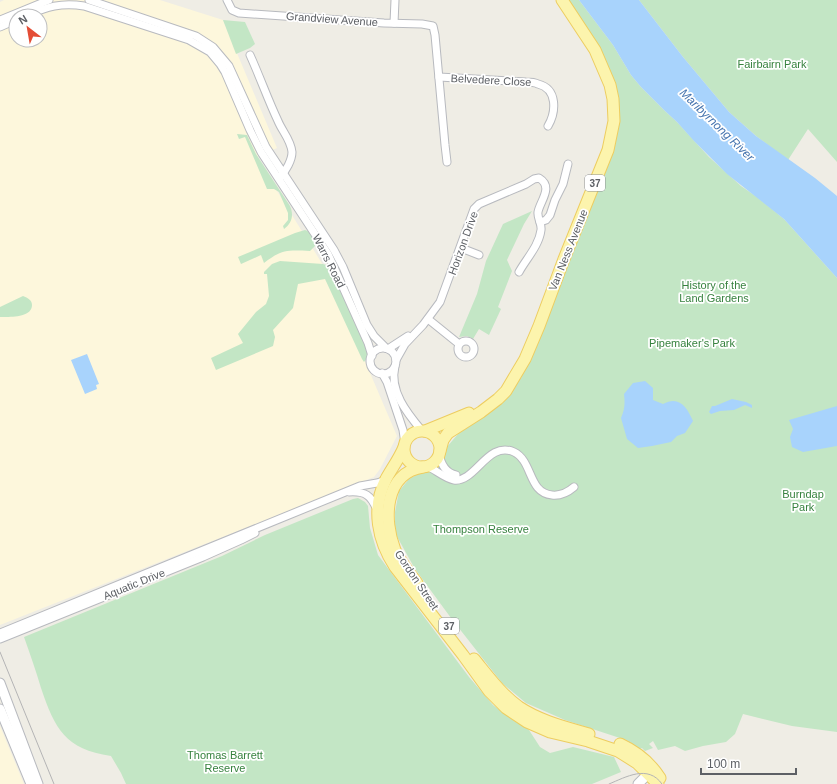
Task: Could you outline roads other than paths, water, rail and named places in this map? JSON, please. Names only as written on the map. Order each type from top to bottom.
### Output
[{"type":"main road","name":"Van Ness Avenue","points":[[440,452],[445,437],[452,430],[481,412],[498,398],[512,382],[520,368],[532,344],[564,258],[606,158],[613,126],[612,98],[605,71],[591,43],[562,0]]},
{"type":"main road","name":"Van Ness Avenue","points":[[424,431],[455,419],[482,406],[499,392],[520,368]]},
{"type":"main road","name":"37","points":[[404,446],[409,436],[418,431],[424,431]]},
{"type":"main road","points":[[424,431],[429,432],[436,438],[440,446],[440,452]]},
{"type":"main road","points":[[404,446],[404,452],[409,461],[413,464],[425,466]]},
{"type":"main road","name":"Gordon Street","points":[[404,446],[398,460],[386,480],[379,501],[378,524],[382,541],[390,558],[489,691],[506,708],[536,727],[618,751],[637,763],[656,779]]},
{"type":"main road","name":"37","points":[[425,466],[433,463],[440,452]]},
{"type":"main road","name":"Gordon Street","points":[[425,466],[414,469],[405,474],[396,485],[390,498],[388,527],[396,552],[428,599],[505,695],[519,706],[545,720],[626,747],[646,760],[656,779]]},
{"type":"main road","points":[[545,720],[549,726],[550,732]]},
{"type":"street","points":[[0,20],[50,0]]},
{"type":"street","points":[[89,0],[196,36],[213,47],[229,66],[261,139],[281,176]]},
{"type":"street","name":"Grandview Avenue","points":[[227,0],[232,10],[239,13],[422,24],[433,26],[439,77]]},
{"type":"street","points":[[394,23],[395,0]]},
{"type":"street","points":[[48,8],[56,5],[74,4],[84,6],[188,40],[205,48],[216,58],[225,72],[256,143],[281,176]]},
{"type":"street","points":[[250,55],[291,148],[291,159],[281,176]]},
{"type":"street","points":[[439,77],[448,162]]},
{"type":"street","name":"Belvedere Close","points":[[439,77],[526,82],[543,85],[551,94],[555,104],[553,115],[548,126]]},
{"type":"street","name":"Horizon Drive","points":[[541,224],[548,218],[562,188],[568,164]]},
{"type":"street","name":"Warrs Road","points":[[281,176],[334,250],[369,330],[387,349]]},
{"type":"street","name":"Warrs Road","points":[[281,176],[328,254],[368,343],[372,356]]},
{"type":"street","name":"Horizon Drive","points":[[396,362],[405,344],[428,319],[440,302],[476,206],[527,184],[536,178],[542,181],[546,191],[538,212],[541,224],[538,241],[519,272]]},
{"type":"street","points":[[461,248],[479,255]]},
{"type":"street","points":[[428,319],[459,344]]},
{"type":"street","name":"Horizon Drive","points":[[387,349],[411,334],[428,319]]},
{"type":"street","points":[[396,362],[390,371],[382,373],[376,371],[372,366],[372,356],[378,349],[387,349],[394,353],[396,362],[394,379],[399,398],[406,410],[424,431]]},
{"type":"street","points":[[382,373],[387,382],[401,425],[404,435],[404,446]]},
{"type":"street","points":[[425,466],[434,469],[453,480],[462,479],[492,455],[503,450],[508,450],[517,454],[525,461],[535,484],[542,493],[548,495],[560,495],[569,492],[574,487]]},
{"type":"street","points":[[440,452],[443,467],[448,473],[463,476],[472,472]]},
{"type":"street","name":"Aquatic Drive","points":[[0,633],[360,486],[386,480]]},
{"type":"street","name":"Aquatic Drive","points":[[344,493],[356,492],[365,494],[372,500],[378,514]]},
{"type":"street","name":"Aquatic Drive","points":[[0,640],[241,540],[267,524]]},
{"type":"street","points":[[0,683],[38,784]]},
{"type":"street","points":[[0,709],[31,784]]},
{"type":"street","points":[[638,784],[645,777],[656,779]]},
{"type":"water","name":"Maribyrnong River","points":[[579,0],[639,0],[683,57],[729,112],[756,136],[815,178],[837,196],[837,278],[784,219],[727,174],[641,87],[631,75],[613,45]]},
{"type":"water","points":[[87,354],[99,384],[96,385],[97,389],[85,394],[71,360]]},
{"type":"water","points":[[645,381],[653,388],[653,400],[663,404],[674,401],[682,404],[688,411],[693,421],[685,433],[677,436],[671,442],[638,448],[627,439],[621,418],[625,400],[624,394],[633,383]]},
{"type":"water","points":[[732,399],[746,402],[752,405],[752,408],[745,405],[734,410],[720,411],[711,414],[709,412],[712,406]]},
{"type":"water","points":[[837,406],[837,446],[803,452],[792,447],[790,437],[793,429],[789,420]]},
{"type":"tram line","points":[[0,652],[54,784]]},
{"type":"tram line","points":[[609,784],[630,776],[644,773],[656,778],[662,784]]},
{"type":"park label","name":"Fairbairn Park","points":[[772,64]]},
{"type":"park label","name":"History of the Land Gardens","points":[[714,291]]},
{"type":"park label","name":"Pipemaker's Park","points":[[692,343]]},
{"type":"park label","name":"Burndap Park","points":[[803,500]]},
{"type":"park label","name":"Thompson Reserve","points":[[481,529]]},
{"type":"park label","name":"Thomas Barrett Reserve","points":[[225,761]]}]
